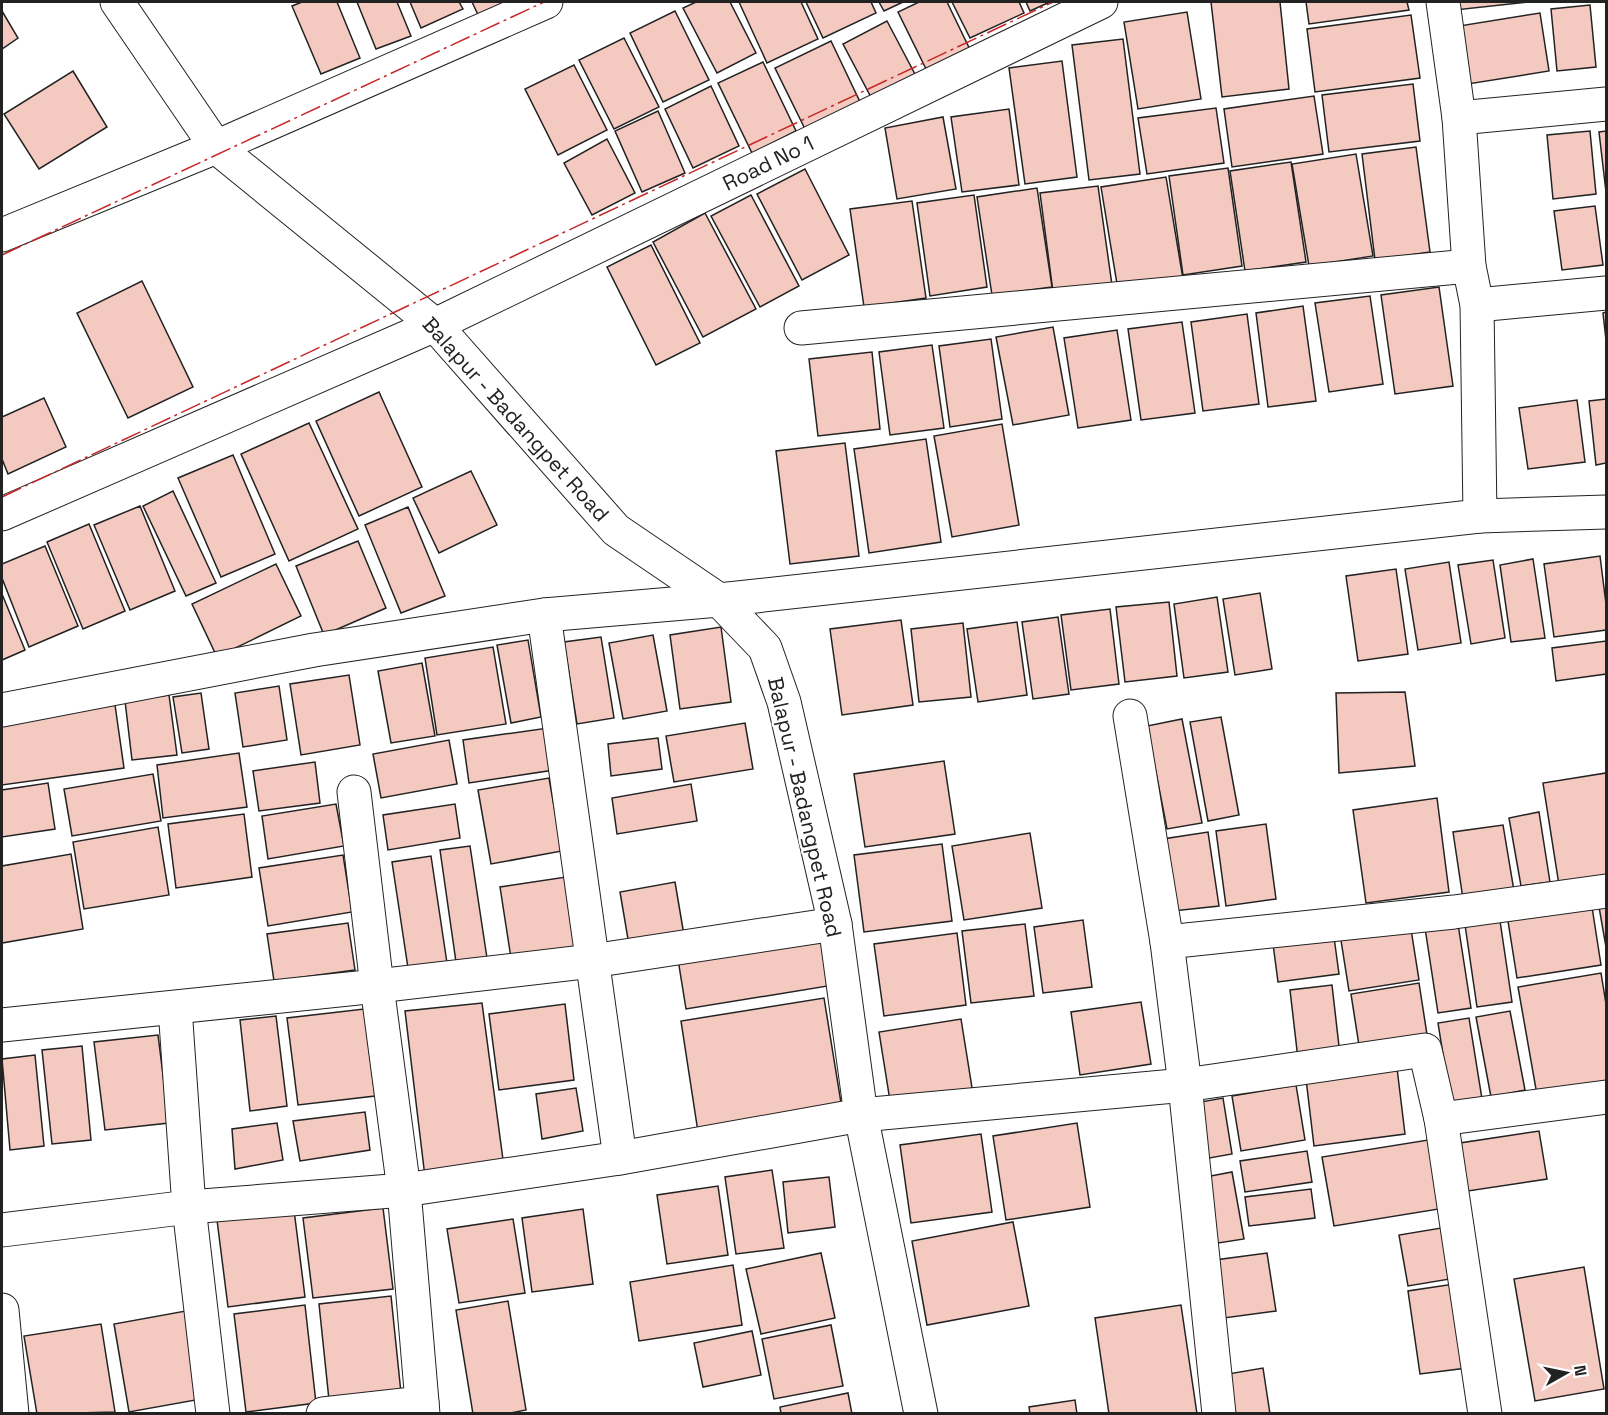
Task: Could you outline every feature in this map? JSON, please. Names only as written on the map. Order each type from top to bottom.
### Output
[{"type":"street","name":"Balapur - Badangpet Road","points":[[117,2],[216,147],[435,325],[616,530],[719,600],[765,648],[784,702],[835,924],[861,1114],[921,1413]]},
{"type":"street","points":[[2,235],[216,147],[546,2]]},
{"type":"street","name":"Road No 1","points":[[2,514],[435,325],[1101,2]]},
{"type":"street","points":[[1443,2],[1459,118],[1470,266],[1476,305],[1480,516]]},
{"type":"street","points":[[1459,118],[1606,104]]},
{"type":"street","points":[[801,328],[1470,266]]},
{"type":"street","points":[[1476,305],[1606,293]]},
{"type":"street","points":[[2,710],[314,650],[544,615],[719,600],[1480,516],[1606,512]]},
{"type":"street","points":[[544,615],[620,1158]]},
{"type":"street","points":[[1130,716],[1167,942],[1185,1085],[1219,1413]]},
{"type":"street","points":[[323,1413],[422,1408],[404,1190],[354,792]]},
{"type":"street","points":[[1167,942],[1454,912],[1606,891]]},
{"type":"street","points":[[2,1024],[176,1008],[592,961],[835,924]]},
{"type":"street","points":[[176,1008],[189,1208],[213,1413]]},
{"type":"street","points":[[2,1230],[189,1208],[404,1190],[620,1158],[861,1114],[1185,1085],[1425,1050],[1441,1119],[1485,1413]]},
{"type":"street","points":[[1441,1119],[1606,1097]]},
{"type":"street","points":[[2,1310],[12,1413]]},
{"type":"building","points":[[302,2],[337,2],[360,58],[321,74],[292,6]]},
{"type":"building","points":[[357,2],[397,2],[411,36],[376,49]]},
{"type":"building","points":[[410,2],[459,2],[463,9],[421,28]]},
{"type":"building","points":[[472,2],[522,2],[481,21]]},
{"type":"building","points":[[696,2],[730,2],[756,53],[717,73],[683,8]]},
{"type":"building","points":[[739,2],[801,2],[818,39],[767,63]]},
{"type":"building","points":[[806,2],[871,2],[876,13],[823,38]]},
{"type":"building","points":[[879,2],[903,2],[884,11]]},
{"type":"building","points":[[919,2],[947,2],[974,58],[931,79],[898,12]]},
{"type":"building","points":[[952,2],[1019,2],[1024,13],[970,38]]},
{"type":"building","points":[[1026,2],[1050,2],[1030,11]]},
{"type":"building","points":[[1211,2],[1280,2],[1289,89],[1222,97]]},
{"type":"building","points":[[1306,2],[1407,2],[1409,10],[1309,24]]},
{"type":"building","points":[[1454,2],[1528,2],[1455,10]]},
{"type":"building","points":[[1590,5],[1596,67],[1557,71],[1551,9]]},
{"type":"building","points":[[2,11],[18,38],[2,49]]},
{"type":"building","points":[[675,11],[709,80],[663,102],[630,33]]},
{"type":"building","points":[[1187,12],[1201,99],[1138,109],[1124,22]]},
{"type":"building","points":[[1540,13],[1549,71],[1468,84],[1459,26]]},
{"type":"building","points":[[1411,15],[1420,78],[1315,92],[1307,29]]},
{"type":"building","points":[[887,21],[917,78],[873,101],[843,44]]},
{"type":"building","points":[[624,38],[659,107],[614,129],[579,60]]},
{"type":"building","points":[[1123,39],[1140,174],[1089,180],[1072,45]]},
{"type":"building","points":[[831,41],[861,104],[806,131],[775,68]]},
{"type":"building","points":[[1062,61],[1077,177],[1025,184],[1009,68]]},
{"type":"building","points":[[763,62],[796,131],[752,153],[718,83]]},
{"type":"building","points":[[574,65],[607,130],[558,155],[525,89]]},
{"type":"building","points":[[73,71],[107,127],[39,169],[4,114]]},
{"type":"building","points":[[1413,84],[1420,141],[1329,152],[1322,95]]},
{"type":"building","points":[[711,86],[739,146],[693,168],[665,109]]},
{"type":"building","points":[[1314,96],[1323,154],[1232,167],[1224,109]]},
{"type":"building","points":[[1216,108],[1224,163],[1147,174],[1138,118]]},
{"type":"building","points":[[1009,109],[1019,185],[962,192],[951,117]]},
{"type":"building","points":[[658,111],[685,173],[642,192],[615,131]]},
{"type":"building","points":[[943,117],[956,189],[897,199],[885,128]]},
{"type":"building","points":[[1590,131],[1596,194],[1553,199],[1547,135]]},
{"type":"building","points":[[1606,131],[1606,192],[1599,132]]},
{"type":"building","points":[[607,139],[635,193],[592,215],[564,163]]},
{"type":"building","points":[[1416,147],[1430,252],[1375,260],[1362,154]]},
{"type":"building","points":[[1356,154],[1373,256],[1309,266],[1292,164]]},
{"type":"building","points":[[1291,162],[1306,262],[1245,271],[1230,171]]},
{"type":"building","points":[[1228,168],[1242,266],[1183,275],[1169,176]]},
{"type":"building","points":[[805,169],[849,255],[802,280],[757,194]]},
{"type":"building","points":[[1166,177],[1183,279],[1118,290],[1101,187]]},
{"type":"building","points":[[1098,186],[1112,285],[1053,292],[1040,193]]},
{"type":"building","points":[[1037,188],[1052,287],[992,295],[977,197]]},
{"type":"building","points":[[751,195],[799,286],[760,307],[711,216]]},
{"type":"building","points":[[974,195],[987,287],[930,296],[917,203]]},
{"type":"building","points":[[912,201],[926,298],[864,307],[850,209]]},
{"type":"building","points":[[1595,206],[1603,265],[1562,270],[1554,211]]},
{"type":"building","points":[[705,213],[756,309],[703,337],[653,242]]},
{"type":"building","points":[[651,245],[700,343],[656,365],[607,267]]},
{"type":"building","points":[[142,281],[193,387],[128,418],[77,313]]},
{"type":"building","points":[[1439,287],[1453,386],[1395,394],[1381,295]]},
{"type":"building","points":[[1370,296],[1383,384],[1329,392],[1315,303]]},
{"type":"building","points":[[1303,306],[1316,401],[1268,407],[1256,313]]},
{"type":"building","points":[[1606,312],[1606,340],[1603,313]]},
{"type":"building","points":[[1247,314],[1259,404],[1203,411],[1191,322]]},
{"type":"building","points":[[1182,322],[1195,413],[1141,420],[1128,329]]},
{"type":"building","points":[[1053,327],[1069,415],[1013,425],[996,337]]},
{"type":"building","points":[[1117,330],[1131,420],[1078,428],[1064,338]]},
{"type":"building","points":[[991,339],[1002,419],[950,427],[939,346]]},
{"type":"building","points":[[932,345],[944,428],[890,435],[879,352]]},
{"type":"building","points":[[872,352],[880,429],[818,436],[809,359]]},
{"type":"building","points":[[379,392],[422,487],[359,516],[316,421]]},
{"type":"building","points":[[44,398],[66,447],[8,474],[2,459],[2,417]]},
{"type":"building","points":[[1606,399],[1606,463],[1596,465],[1589,401]]},
{"type":"building","points":[[1577,400],[1585,462],[1528,469],[1519,408]]},
{"type":"building","points":[[309,423],[358,529],[289,561],[241,454]]},
{"type":"building","points":[[1002,424],[1019,525],[952,537],[934,436]]},
{"type":"building","points":[[926,439],[941,542],[869,553],[854,449]]},
{"type":"building","points":[[845,443],[859,556],[790,564],[776,451]]},
{"type":"building","points":[[233,455],[275,554],[221,577],[178,478]]},
{"type":"building","points":[[471,471],[497,525],[439,553],[413,498]]},
{"type":"building","points":[[173,491],[216,583],[186,596],[143,506]]},
{"type":"building","points":[[140,506],[175,591],[130,610],[94,525]]},
{"type":"building","points":[[408,507],[445,596],[401,613],[365,525]]},
{"type":"building","points":[[89,524],[125,611],[83,629],[47,542]]},
{"type":"building","points":[[358,541],[386,608],[324,635],[296,566]]},
{"type":"building","points":[[45,546],[78,626],[29,647],[2,578],[2,564]]},
{"type":"building","points":[[1600,556],[1606,604],[1606,630],[1554,637],[1544,564]]},
{"type":"building","points":[[1533,559],[1545,638],[1511,642],[1500,565]]},
{"type":"building","points":[[1493,560],[1505,638],[1471,644],[1458,565]]},
{"type":"building","points":[[1449,562],[1461,643],[1418,650],[1405,569]]},
{"type":"building","points":[[276,564],[301,616],[217,657],[192,604]]},
{"type":"building","points":[[1396,569],[1408,654],[1358,661],[1346,576]]},
{"type":"building","points":[[1260,593],[1272,669],[1235,675],[1223,599]]},
{"type":"building","points":[[2,594],[25,650],[2,660]]},
{"type":"building","points":[[1217,597],[1228,672],[1184,678],[1174,604]]},
{"type":"building","points":[[1169,602],[1177,676],[1125,682],[1116,607]]},
{"type":"building","points":[[1110,609],[1119,684],[1071,690],[1061,615]]},
{"type":"building","points":[[1058,617],[1069,694],[1033,699],[1022,622]]},
{"type":"building","points":[[901,620],[913,705],[842,715],[830,629]]},
{"type":"building","points":[[1017,622],[1027,695],[978,702],[967,629]]},
{"type":"building","points":[[963,623],[971,697],[919,702],[911,629]]},
{"type":"building","points":[[721,627],[731,702],[680,709],[670,635]]},
{"type":"building","points":[[653,635],[667,711],[623,719],[609,643]]},
{"type":"building","points":[[601,637],[614,718],[577,724],[564,642]]},
{"type":"building","points":[[528,640],[541,717],[511,723],[497,645]]},
{"type":"building","points":[[1606,641],[1606,674],[1556,681],[1552,648]]},
{"type":"building","points":[[493,647],[506,724],[437,735],[425,658]]},
{"type":"building","points":[[422,663],[435,736],[391,743],[378,671]]},
{"type":"building","points":[[349,675],[360,745],[301,755],[290,684]]},
{"type":"building","points":[[279,686],[287,740],[243,747],[235,693]]},
{"type":"building","points":[[1405,692],[1415,766],[1339,773],[1336,693]]},
{"type":"building","points":[[201,693],[209,749],[182,753],[173,697]]},
{"type":"building","points":[[169,695],[177,755],[132,760],[125,701]]},
{"type":"building","points":[[115,705],[124,768],[2,785],[2,721]]},
{"type":"building","points":[[1221,717],[1239,815],[1208,821],[1190,722]]},
{"type":"building","points":[[1182,719],[1202,823],[1167,829],[1147,726]]},
{"type":"building","points":[[745,723],[753,769],[674,782],[666,736]]},
{"type":"building","points":[[548,728],[554,770],[469,783],[463,740]]},
{"type":"building","points":[[658,738],[662,769],[611,776],[608,744]]},
{"type":"building","points":[[449,740],[457,784],[381,798],[373,754]]},
{"type":"building","points":[[239,753],[247,807],[163,818],[157,765]]},
{"type":"building","points":[[944,761],[955,834],[865,847],[854,774]]},
{"type":"building","points":[[315,762],[320,803],[259,811],[253,771]]},
{"type":"building","points":[[1606,773],[1606,878],[1559,885],[1543,783]]},
{"type":"building","points":[[153,774],[161,821],[72,836],[64,789]]},
{"type":"building","points":[[549,778],[562,851],[491,864],[478,790]]},
{"type":"building","points":[[48,783],[55,829],[2,837],[2,790]]},
{"type":"building","points":[[691,784],[697,821],[617,834],[612,798]]},
{"type":"building","points":[[1437,798],[1449,892],[1366,903],[1353,810]]},
{"type":"building","points":[[336,804],[344,846],[268,859],[262,816]]},
{"type":"building","points":[[455,804],[460,838],[388,850],[383,815]]},
{"type":"building","points":[[1539,812],[1550,882],[1521,886],[1509,818]]},
{"type":"building","points":[[244,814],[252,877],[176,888],[168,824]]},
{"type":"building","points":[[1266,824],[1276,899],[1226,906],[1216,831]]},
{"type":"building","points":[[1503,825],[1514,891],[1463,899],[1453,832]]},
{"type":"building","points":[[158,827],[169,895],[84,909],[73,842]]},
{"type":"building","points":[[1208,832],[1219,906],[1173,911],[1163,839]]},
{"type":"building","points":[[1030,833],[1042,908],[964,920],[952,846]]},
{"type":"building","points":[[942,844],[952,921],[864,932],[854,855]]},
{"type":"building","points":[[470,846],[487,958],[456,962],[440,850]]},
{"type":"building","points":[[71,854],[83,929],[2,943],[2,866]]},
{"type":"building","points":[[343,855],[352,912],[268,926],[259,868]]},
{"type":"building","points":[[431,856],[447,963],[408,968],[392,862]]},
{"type":"building","points":[[566,877],[577,948],[511,958],[500,887]]},
{"type":"building","points":[[675,882],[685,941],[630,951],[620,892]]},
{"type":"building","points":[[1606,906],[1606,947],[1599,907]]},
{"type":"building","points":[[1592,907],[1601,965],[1517,978],[1508,921]]},
{"type":"building","points":[[1499,914],[1512,1002],[1477,1007],[1464,918]]},
{"type":"building","points":[[1083,920],[1092,987],[1043,993],[1034,927]]},
{"type":"building","points":[[348,923],[355,970],[274,981],[267,934]]},
{"type":"building","points":[[1410,923],[1419,980],[1349,991],[1340,934]]},
{"type":"building","points":[[1025,924],[1034,996],[971,1003],[962,931]]},
{"type":"building","points":[[1458,924],[1471,1008],[1438,1013],[1425,928]]},
{"type":"building","points":[[830,927],[840,984],[686,1009],[677,953]]},
{"type":"building","points":[[957,933],[966,1005],[884,1016],[874,944]]},
{"type":"building","points":[[1334,937],[1339,974],[1278,982],[1273,944]]},
{"type":"building","points":[[1601,973],[1606,1004],[1606,1084],[1537,1095],[1518,987]]},
{"type":"building","points":[[1419,983],[1428,1041],[1360,1052],[1351,994]]},
{"type":"building","points":[[1332,985],[1340,1055],[1298,1059],[1290,990]]},
{"type":"building","points":[[824,998],[842,1109],[698,1132],[681,1021]]},
{"type":"building","points":[[1141,1002],[1151,1064],[1080,1075],[1071,1012]]},
{"type":"building","points":[[482,1003],[504,1167],[425,1177],[405,1011]]},
{"type":"building","points":[[565,1004],[574,1080],[499,1090],[489,1014]]},
{"type":"building","points":[[364,1009],[375,1096],[298,1105],[287,1018]]},
{"type":"building","points":[[1510,1011],[1525,1090],[1491,1097],[1476,1017]]},
{"type":"building","points":[[276,1016],[287,1106],[250,1111],[240,1020]]},
{"type":"building","points":[[1469,1018],[1482,1099],[1451,1104],[1438,1023]]},
{"type":"building","points":[[961,1019],[973,1094],[891,1107],[879,1032]]},
{"type":"building","points":[[158,1035],[169,1123],[105,1130],[94,1042]]},
{"type":"building","points":[[82,1046],[91,1140],[52,1144],[42,1050]]},
{"type":"building","points":[[35,1055],[44,1146],[10,1150],[2,1059]]},
{"type":"building","points":[[1397,1068],[1405,1134],[1314,1146],[1306,1079]]},
{"type":"building","points":[[1296,1085],[1305,1140],[1241,1151],[1232,1096]]},
{"type":"building","points":[[576,1088],[583,1131],[542,1139],[536,1094]]},
{"type":"building","points":[[1223,1098],[1232,1154],[1204,1159],[1195,1103]]},
{"type":"building","points":[[365,1112],[370,1150],[300,1161],[293,1121]]},
{"type":"building","points":[[277,1123],[283,1160],[235,1169],[232,1129]]},
{"type":"building","points":[[1077,1123],[1090,1207],[1006,1220],[993,1136]]},
{"type":"building","points":[[1539,1131],[1547,1179],[1468,1191],[1460,1143]]},
{"type":"building","points":[[981,1134],[992,1212],[911,1223],[900,1145]]},
{"type":"building","points":[[1428,1140],[1439,1209],[1334,1226],[1322,1157]]},
{"type":"building","points":[[1307,1151],[1312,1182],[1245,1192],[1240,1161]]},
{"type":"building","points":[[772,1170],[784,1248],[736,1254],[725,1177]]},
{"type":"building","points":[[1232,1172],[1244,1239],[1212,1244],[1200,1178]]},
{"type":"building","points":[[829,1177],[835,1227],[788,1233],[783,1182]]},
{"type":"building","points":[[718,1186],[728,1255],[667,1264],[657,1195]]},
{"type":"building","points":[[1311,1189],[1315,1218],[1249,1226],[1245,1197]]},
{"type":"building","points":[[383,1208],[393,1289],[313,1298],[303,1218]]},
{"type":"building","points":[[583,1209],[593,1284],[532,1292],[522,1218]]},
{"type":"building","points":[[294,1210],[305,1297],[228,1307],[217,1220]]},
{"type":"building","points":[[513,1219],[525,1293],[459,1303],[447,1229]]},
{"type":"building","points":[[1013,1222],[1029,1306],[927,1325],[912,1241]]},
{"type":"building","points":[[1447,1227],[1456,1278],[1408,1286],[1399,1235]]},
{"type":"building","points":[[821,1253],[835,1318],[761,1334],[746,1269]]},
{"type":"building","points":[[1267,1253],[1276,1311],[1224,1318],[1215,1260]]},
{"type":"building","points":[[733,1265],[742,1325],[639,1341],[630,1282]]},
{"type":"building","points":[[1584,1267],[1604,1389],[1535,1401],[1514,1279]]},
{"type":"building","points":[[1454,1284],[1467,1368],[1420,1374],[1408,1291]]},
{"type":"building","points":[[391,1296],[401,1393],[329,1400],[319,1304]]},
{"type":"building","points":[[508,1301],[526,1410],[506,1414],[473,1414],[456,1310]]},
{"type":"building","points":[[305,1305],[316,1403],[246,1412],[234,1314]]},
{"type":"building","points":[[1181,1305],[1197,1414],[1109,1414],[1095,1318]]},
{"type":"building","points":[[191,1310],[207,1398],[129,1412],[114,1324]]},
{"type":"building","points":[[101,1324],[115,1412],[37,1414],[24,1336]]},
{"type":"building","points":[[831,1325],[843,1386],[774,1399],[762,1339]]},
{"type":"building","points":[[752,1331],[761,1375],[703,1387],[694,1343]]},
{"type":"building","points":[[1263,1368],[1270,1414],[1222,1414],[1216,1376]]},
{"type":"building","points":[[848,1393],[852,1414],[781,1414],[780,1407]]},
{"type":"building","points":[[1075,1400],[1077,1414],[1030,1414],[1029,1407]]},
{"type":"power","points":[[2,255],[544,2]]},
{"type":"power","points":[[2,497],[1053,2]]}]
